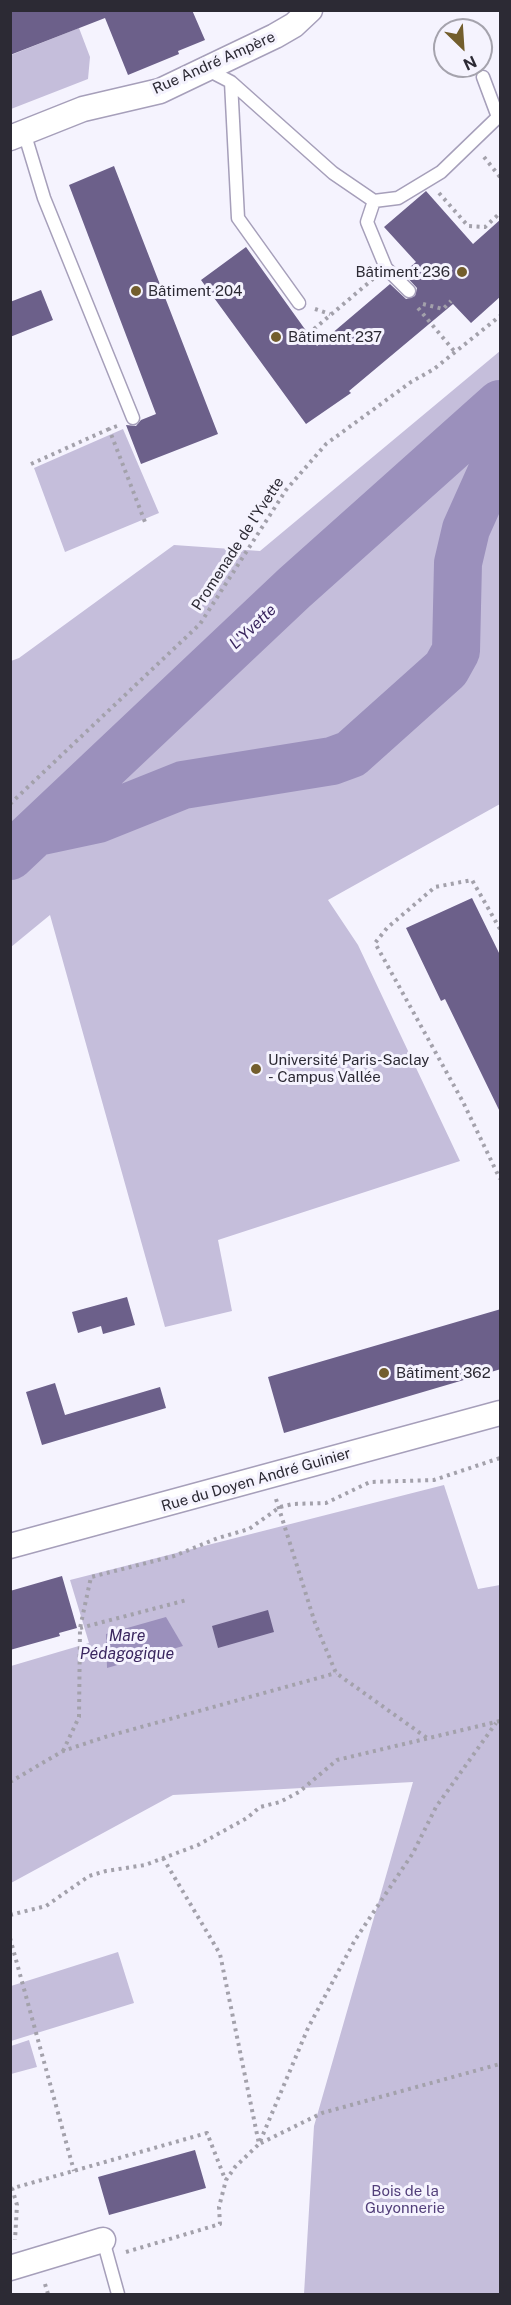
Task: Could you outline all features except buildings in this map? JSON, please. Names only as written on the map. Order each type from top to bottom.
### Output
[{"type":"street","name":"Rue André Ampère","points":[[17,135],[83,109],[160,91],[275,36],[294,25],[310,10]]},
{"type":"street","name":"Rue du Doyen André Guinier","points":[[10,1546],[501,1413]]},
{"type":"street","points":[[13,2257],[110,2247]]},
{"type":"lane","points":[[205,69],[231,82],[333,173],[374,201],[398,198],[441,172],[498,117],[483,78]]},
{"type":"lane","points":[[231,82],[238,218],[300,303]]},
{"type":"lane","points":[[17,135],[133,418]]},
{"type":"lane","points":[[374,201],[367,222],[386,268],[410,296]]},
{"type":"lane","points":[[110,2247],[118,2295]]},
{"type":"path","points":[[433,187],[468,226],[485,226],[501,213]]},
{"type":"path","points":[[314,329],[386,268]]},
{"type":"path","points":[[410,296],[442,309],[451,301]]},
{"type":"path","points":[[410,296],[455,352]]},
{"type":"path","name":"Promenade de l'Yvette","points":[[10,804],[200,624],[286,490],[326,444],[455,352],[501,316]]},
{"type":"path","points":[[31,464],[133,418]]},
{"type":"path","points":[[109,429],[145,522]]},
{"type":"path","points":[[501,929],[472,880],[435,886],[387,928],[375,944],[463,1102],[501,1179]]},
{"type":"path","points":[[63,1751],[79,1717],[80,1628],[91,1577],[174,1556],[218,1538],[249,1529],[280,1507],[292,1504],[326,1503],[370,1482],[434,1480],[501,1458]]},
{"type":"path","points":[[267,1477],[280,1507],[315,1623],[336,1674],[427,1738]]},
{"type":"path","points":[[80,1628],[187,1600]]},
{"type":"path","points":[[10,1782],[63,1751],[105,1737],[336,1674]]},
{"type":"path","points":[[10,1916],[46,1906],[89,1876],[106,1870],[146,1865],[198,1845],[247,1818],[260,1807],[279,1802],[299,1792],[337,1760],[498,1722]]},
{"type":"path","points":[[259,2144],[308,2028],[355,1940],[413,1853],[436,1807],[498,1722]]},
{"type":"path","points":[[163,1858],[220,1954],[259,2144]]},
{"type":"path","points":[[10,1938],[74,2171]]},
{"type":"path","points":[[110,2247],[220,2224],[219,2207],[226,2180],[235,2167],[259,2144],[322,2113],[501,2064]]},
{"type":"path","points":[[13,2257],[16,2205],[11,2189],[207,2133],[226,2180]]},
{"type":"green space","points":[[79,28],[90,57],[88,79],[11,109],[11,55]]},
{"type":"green space","points":[[500,351],[500,804],[328,900],[358,945],[460,1161],[218,1240],[232,1311],[165,1327],[50,915],[11,947],[11,661],[19,658],[174,545],[260,551]]},
{"type":"green space","points":[[123,429],[159,513],[65,552],[34,468]]},
{"type":"green space","name":"Bois de la Guyonnerie","points":[[444,1485],[478,1589],[500,1585],[500,2294],[304,2294],[314,2126],[413,1782],[173,1795],[11,1883],[11,1666],[89,1643],[70,1580]]},
{"type":"green space","points":[[118,1952],[134,2003],[11,2041],[11,1986]]},
{"type":"green space","points":[[29,2040],[37,2067],[11,2074],[11,2046]]},
{"type":"water","name":"Mare Pédagogique","points":[[166,1617],[183,1646],[107,1668],[106,1634]]},
{"type":"waterway","name":"L'Yvette","points":[[10,856],[294,588],[500,404]]},
{"type":"waterway","points":[[37,832],[98,819],[183,785],[332,761],[351,754],[446,669],[456,651],[458,563],[466,529],[496,462],[493,410]]},
{"type":"place","name":"Bâtiment 236","points":[[462,272]]},
{"type":"place","name":"Bâtiment 204","points":[[136,291]]},
{"type":"place","name":"Bâtiment 237","points":[[276,337]]},
{"type":"place","name":"Université Paris-Saclay - Campus Vallée","points":[[256,1069]]},
{"type":"place","name":"Bâtiment 362","points":[[384,1373]]}]
